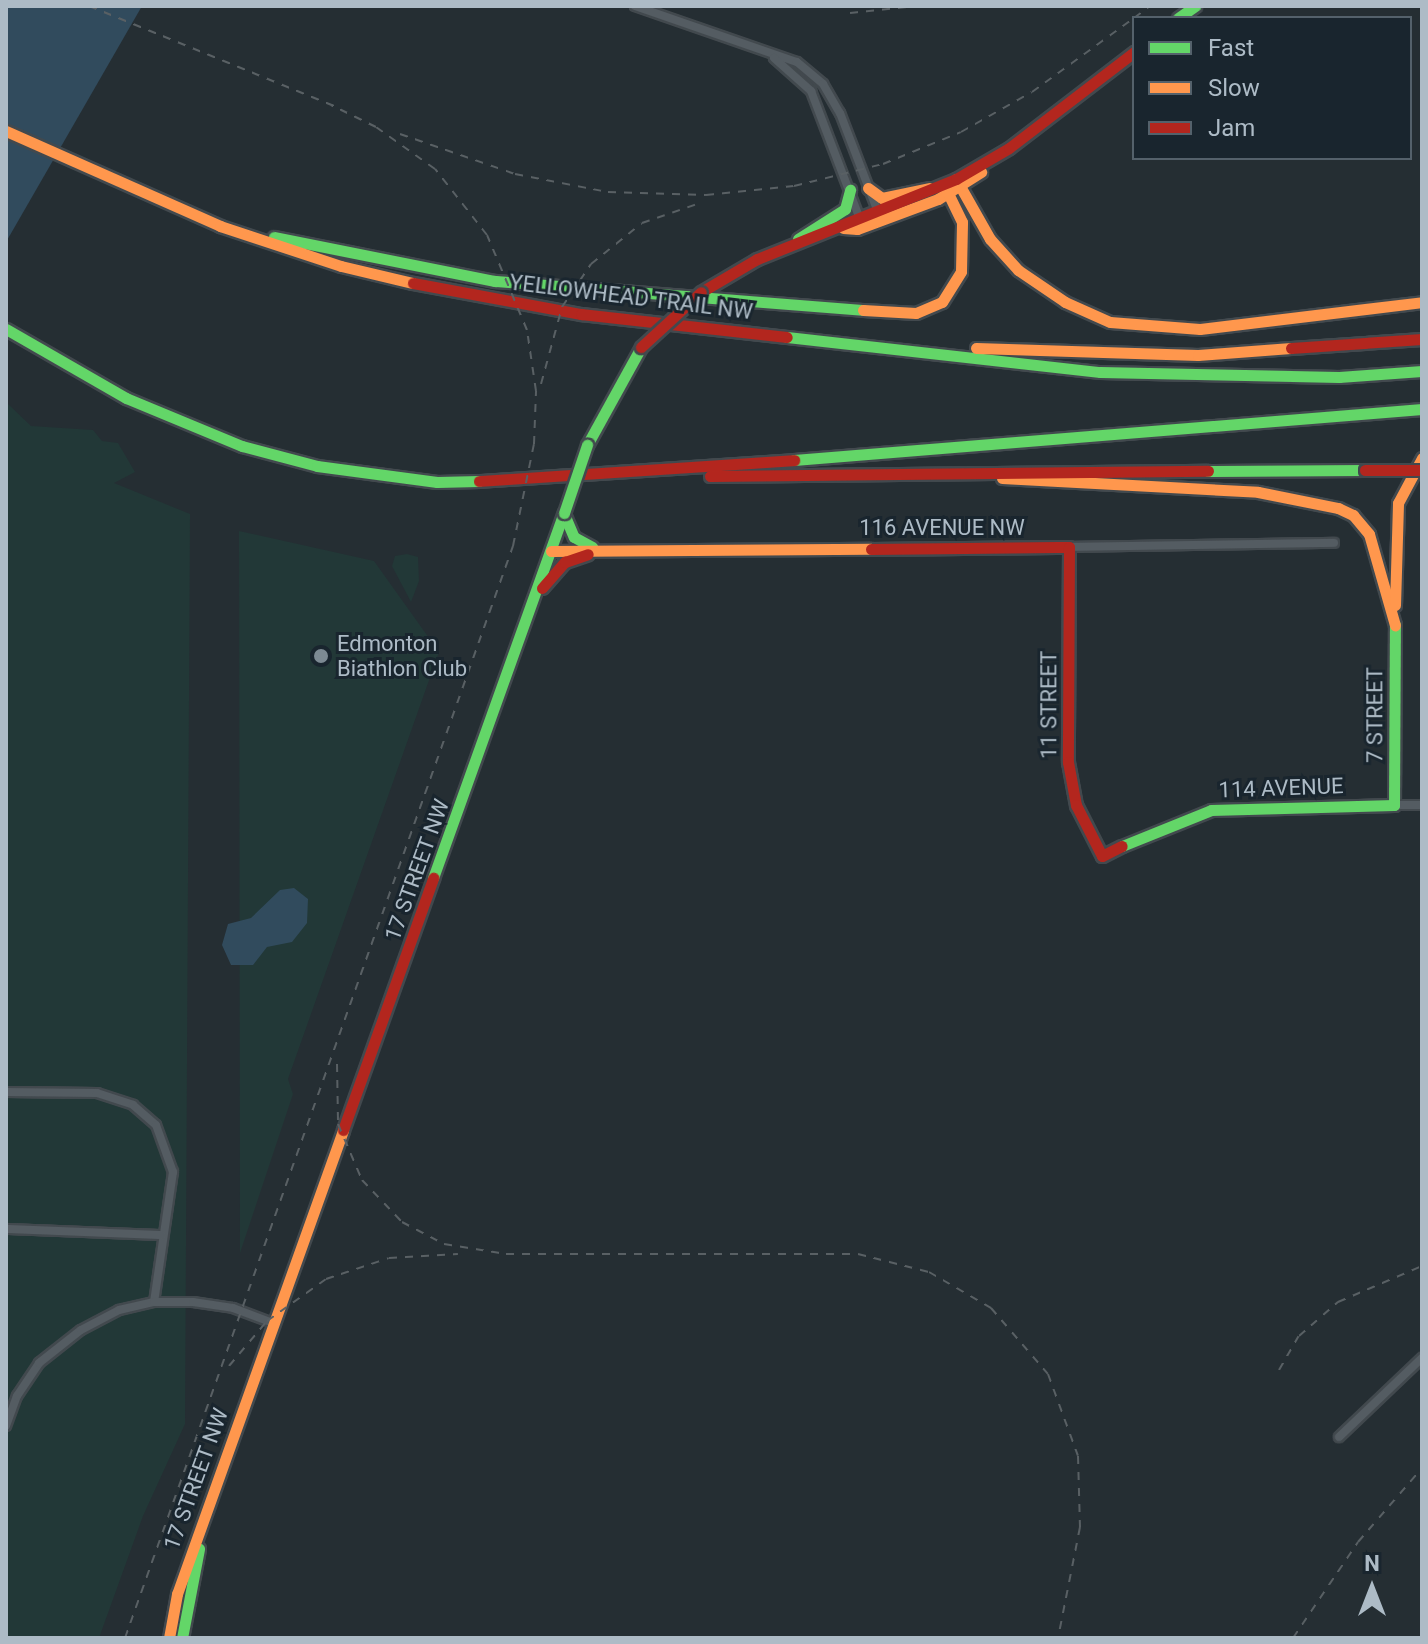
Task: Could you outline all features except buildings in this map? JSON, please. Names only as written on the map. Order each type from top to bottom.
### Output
[{"type":"main road","points":[[868,188],[882,198],[943,189],[959,182],[1132,54]]},
{"type":"main road","name":"YELLOWHEAD TRAIL NW","points":[[6,131],[148,197],[220,226],[341,266],[465,295],[824,341],[1100,372],[1279,376],[1422,371]]},
{"type":"main road","points":[[959,182],[990,239],[1018,270],[1065,302],[1110,322],[1142,328],[1200,329],[1422,302]]},
{"type":"main road","points":[[220,226],[385,263],[495,281],[722,303],[916,313],[942,302],[961,271],[965,239],[943,189]]},
{"type":"main road","name":"17 STREET NW","points":[[169,1638],[177,1594],[536,596],[587,445],[641,347],[701,292],[783,249],[880,216],[943,189]]},
{"type":"main road","points":[[783,249],[845,209],[850,190]]},
{"type":"main road","points":[[6,329],[172,420],[317,466],[437,482],[927,470],[1422,470]]},
{"type":"main road","points":[[824,341],[1198,355],[1422,339]]},
{"type":"main road","points":[[593,476],[1422,409]]},
{"type":"main road","name":"7 STREET","points":[[1394,805],[1398,503],[1422,458]]},
{"type":"main road","points":[[927,470],[1258,492],[1326,504],[1353,515],[1369,534],[1395,625]]},
{"type":"main road","points":[[564,513],[567,526],[584,546],[612,549]]},
{"type":"main road","name":"116 AVENUE NW","points":[[551,551],[1069,547]]},
{"type":"main road","name":"11 STREET","points":[[1069,547],[1068,762],[1076,805],[1102,856]]},
{"type":"main road","points":[[536,596],[565,562],[612,549]]},
{"type":"main road","name":"114 AVENUE","points":[[1102,856],[1153,830],[1211,810],[1394,805]]},
{"type":"main road","points":[[182,1638],[211,1498]]},
{"type":"street","points":[[635,6],[797,62],[823,84],[840,113],[880,216]]},
{"type":"street","points":[[767,52],[811,91],[861,223]]},
{"type":"street","name":"116 AVENUE NW","points":[[1069,547],[1334,543]]},
{"type":"street","name":"114 AVENUE","points":[[1394,805],[1422,805]]},
{"type":"street","points":[[6,1092],[97,1093],[145,1114],[165,1141],[173,1172],[154,1302]]},
{"type":"street","points":[[6,1229],[162,1235]]},
{"type":"street","points":[[6,1426],[23,1386],[53,1349],[93,1322],[154,1302],[215,1304],[273,1323]]},
{"type":"street","points":[[1339,1437],[1422,1358]]},
{"type":"green space","points":[[6,402],[31,426],[93,430],[102,441],[118,443],[135,472],[114,483],[190,514],[185,1424],[143,1516],[99,1638],[6,1638]]},
{"type":"green space","points":[[239,531],[374,561],[439,652],[288,1079],[293,1094],[240,1253]]},
{"type":"green space","points":[[407,554],[418,557],[419,581],[411,602],[392,566],[395,556]]},
{"type":"water","points":[[6,6],[142,6],[6,242]]},
{"type":"water","points":[[294,888],[308,899],[307,923],[292,942],[267,947],[253,965],[231,965],[222,945],[228,924],[251,918],[280,890]]},
{"type":"railway","points":[[89,6],[341,109]]},
{"type":"railway","points":[[830,7],[862,6]]},
{"type":"railway","points":[[850,13],[917,6]]},
{"type":"railway","points":[[1137,16],[1150,6]]},
{"type":"railway","points":[[400,134],[515,174],[608,192],[706,195],[794,186],[883,164],[961,132],[1032,92],[1132,19]]},
{"type":"railway","points":[[125,1638],[513,546],[534,444],[536,391],[527,330],[487,235],[435,169],[376,127],[331,105]]},
{"type":"railway","points":[[541,384],[562,307],[591,264],[642,223],[700,203]]},
{"type":"railway","points":[[337,1064],[338,1124],[362,1180],[402,1222],[444,1244],[506,1254],[858,1254],[929,1272],[991,1308],[1048,1374],[1078,1456],[1080,1527],[1058,1638]]},
{"type":"railway","points":[[229,1366],[267,1321],[326,1279],[389,1258],[458,1254]]},
{"type":"railway","points":[[1279,1370],[1299,1336],[1338,1302],[1422,1266]]},
{"type":"railway","points":[[1293,1638],[1358,1542],[1422,1468]]},
{"type":"traffic: fast","points":[[1181,16],[1195,6]]},
{"type":"traffic: fast","points":[[798,239],[845,209],[850,190]]},
{"type":"traffic: fast","points":[[274,237],[495,281],[863,310]]},
{"type":"traffic: fast","points":[[6,329],[126,398],[242,446],[317,466],[437,482],[479,481]]},
{"type":"traffic: fast","points":[[787,337],[1100,372],[1339,377],[1422,371]]},
{"type":"traffic: fast","points":[[587,445],[641,347]]},
{"type":"traffic: fast","points":[[794,460],[1422,409]]},
{"type":"traffic: fast","points":[[564,513],[587,445]]},
{"type":"traffic: fast","points":[[1208,471],[1365,470]]},
{"type":"traffic: fast","points":[[433,878],[564,513]]},
{"type":"traffic: fast","points":[[564,514],[574,537],[592,547]]},
{"type":"traffic: fast","points":[[1122,846],[1211,810],[1394,805],[1395,625]]},
{"type":"traffic: fast","points":[[182,1638],[199,1549]]},
{"type":"traffic: slow","points":[[6,131],[220,226],[341,266],[413,283]]},
{"type":"traffic: slow","points":[[843,228],[857,229],[938,199],[981,172]]},
{"type":"traffic: slow","points":[[956,179],[990,239],[1018,270],[1065,302],[1110,322],[1200,329],[1422,302]]},
{"type":"traffic: slow","points":[[863,310],[916,313],[942,302],[961,271],[962,222],[944,185]]},
{"type":"traffic: slow","points":[[868,188],[882,198],[929,188]]},
{"type":"traffic: slow","points":[[976,348],[1198,355],[1291,348]]},
{"type":"traffic: slow","points":[[1395,605],[1398,503],[1422,458]]},
{"type":"traffic: slow","points":[[1002,478],[1258,492],[1338,508],[1353,515],[1369,534],[1395,625]]},
{"type":"traffic: slow","points":[[551,551],[871,549]]},
{"type":"traffic: slow","points":[[169,1638],[177,1594],[343,1130]]},
{"type":"traffic: jam","points":[[701,292],[757,259],[956,179],[1009,148],[1132,54]]},
{"type":"traffic: jam","points":[[413,283],[581,314],[787,337]]},
{"type":"traffic: jam","points":[[641,347],[701,292]]},
{"type":"traffic: jam","points":[[1291,348],[1422,339]]},
{"type":"traffic: jam","points":[[479,481],[794,460]]},
{"type":"traffic: jam","points":[[1365,470],[1422,470]]},
{"type":"traffic: jam","points":[[710,476],[1208,471]]},
{"type":"traffic: jam","points":[[871,549],[1069,547],[1068,762],[1076,805],[1102,856],[1122,846]]},
{"type":"traffic: jam","points":[[542,588],[565,562],[588,554]]},
{"type":"traffic: jam","points":[[343,1130],[433,878]]},
{"type":"place","name":"Edmonton Biathlon Club","points":[[321,656]]}]
